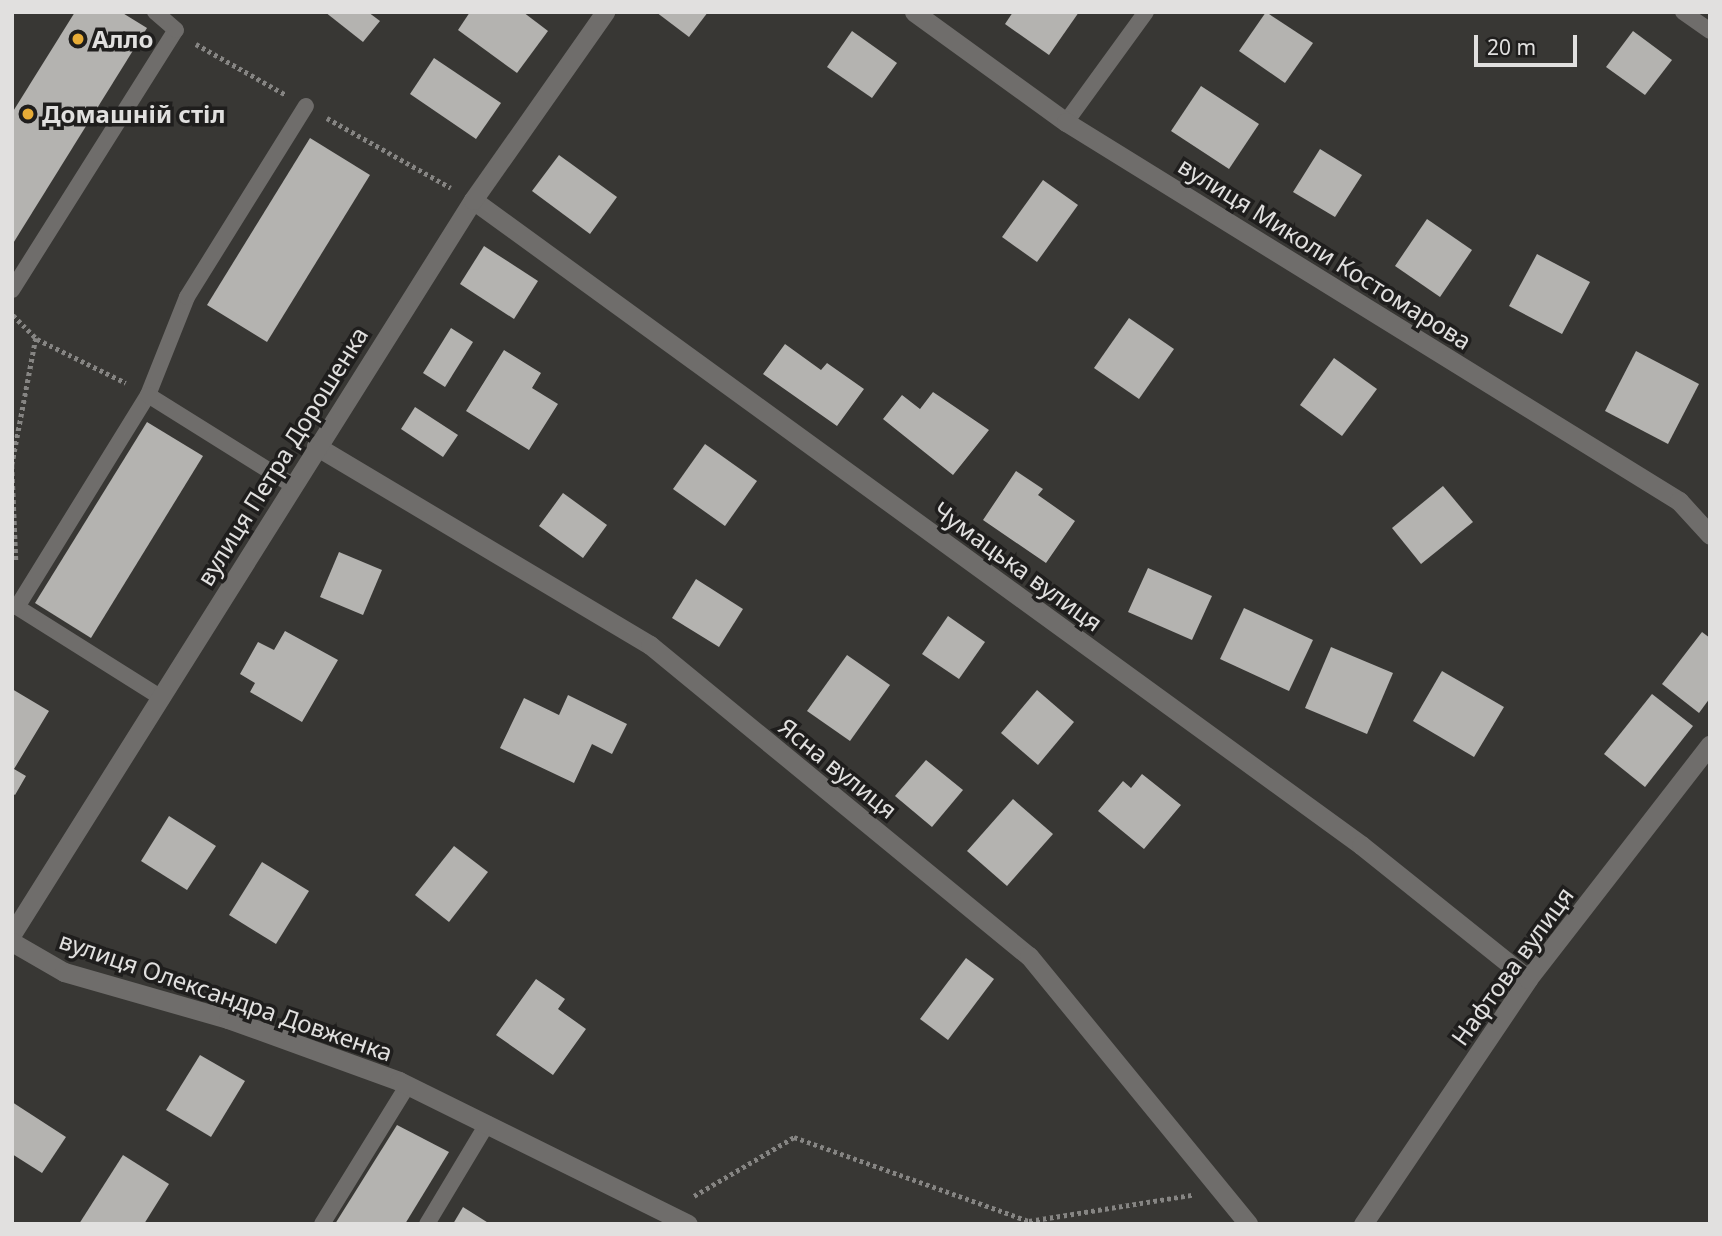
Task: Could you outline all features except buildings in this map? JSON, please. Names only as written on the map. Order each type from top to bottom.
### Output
[{"type":"street","name":"вулиця Петра Дорошенка","points":[[12,934],[316,446],[473,200],[606,12]]},
{"type":"street","name":"вулиця Миколи Костомарова","points":[[914,12],[1066,122],[1679,501],[1710,535]]},
{"type":"street","name":"Чумацька вулиця","points":[[473,200],[1361,845],[1528,979]]},
{"type":"street","name":"Ясна вулиця","points":[[316,446],[650,645],[1029,956],[1248,1224]]},
{"type":"street","name":"Нафтова вулиця","points":[[1363,1224],[1528,979],[1710,744]]},
{"type":"street","name":"вулиця Олександра Довженка","points":[[12,942],[64,972],[228,1019],[408,1085],[688,1224]]},
{"type":"lane","points":[[12,290],[176,30],[155,12]]},
{"type":"lane","points":[[1066,122],[1146,12]]},
{"type":"lane","points":[[1683,12],[1710,31]]},
{"type":"lane","points":[[160,697],[17,607],[148,395],[187,297],[306,106]]},
{"type":"lane","points":[[148,395],[292,485]]},
{"type":"lane","points":[[322,1224],[408,1085]]},
{"type":"lane","points":[[427,1224],[487,1124]]},
{"type":"path","points":[[199,45],[473,200]]},
{"type":"path","points":[[12,314],[36,338],[148,395]]},
{"type":"path","points":[[17,607],[12,465],[36,338]]},
{"type":"path","points":[[666,1213],[794,1137],[1029,1221],[1220,1190]]},
{"type":"place","name":"Алло","points":[[78,39]]},
{"type":"place","name":"Домашній стіл","points":[[28,114]]}]
